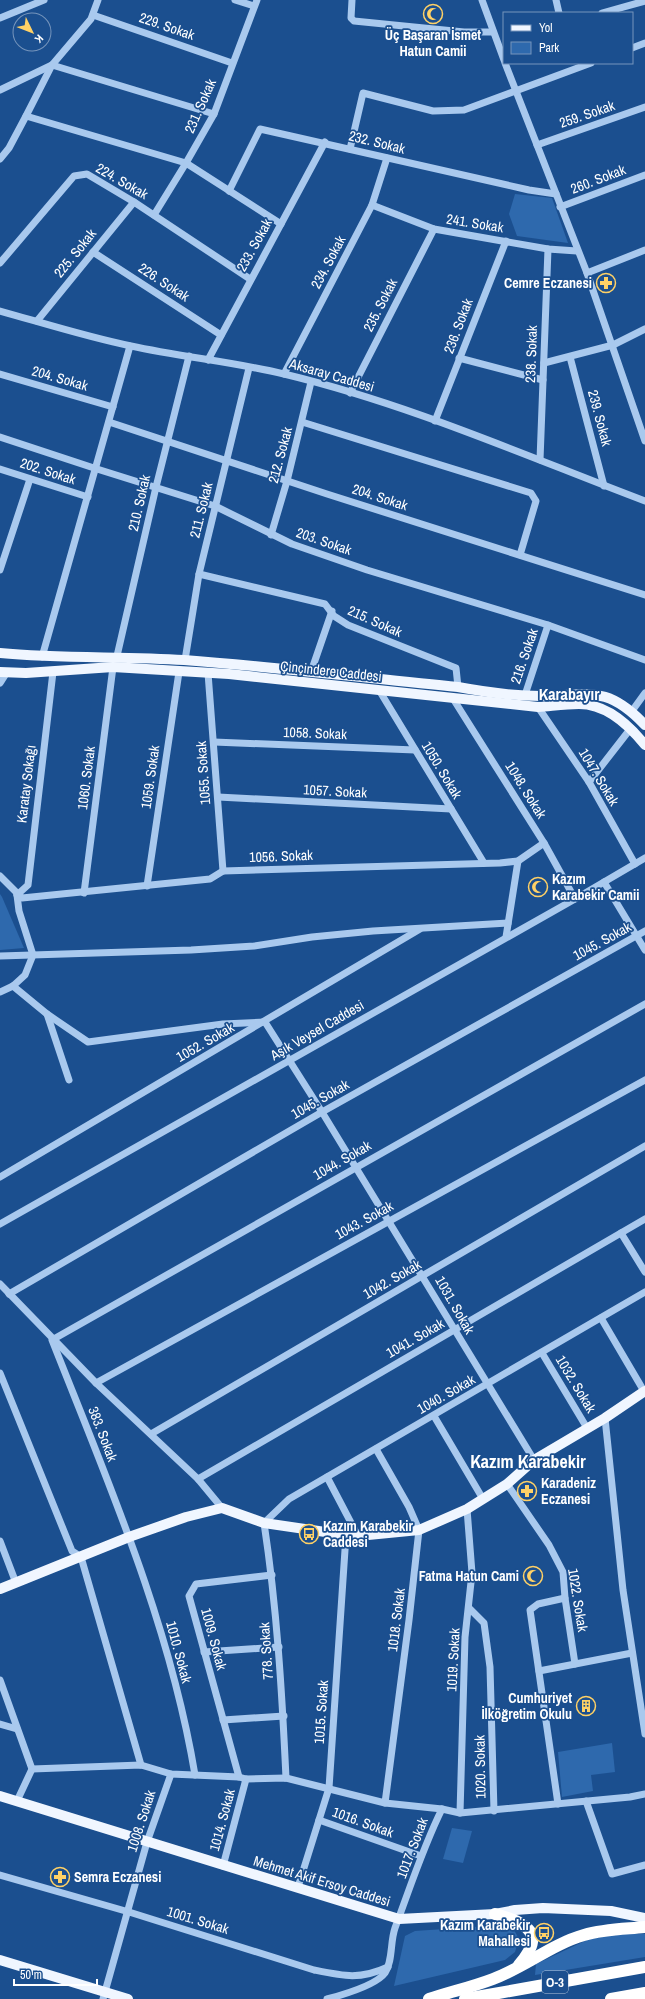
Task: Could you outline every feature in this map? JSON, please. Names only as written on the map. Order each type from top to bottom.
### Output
[{"type":"highway","points":[[495,1914],[519,1922],[526,1928],[534,1943],[516,1969]]},
{"type":"highway","points":[[429,1999],[494,1979],[516,1969],[556,1947],[584,1935],[607,1930],[645,1927]]},
{"type":"highway","name":"O-3","points":[[465,1999],[645,1967]]},
{"type":"highway","points":[[611,1999],[645,1993]]},
{"type":"main road","name":"Çinçindere Caddesi","points":[[0,653],[42,657],[117,656],[185,660],[311,672],[492,693],[525,695],[596,694],[620,703],[632,711],[645,725]]},
{"type":"main road","points":[[179,672],[185,660]]},
{"type":"main road","name":"Çinçindere Caddesi","points":[[3,672],[53,672],[113,667],[208,673],[538,707],[580,704],[598,707],[612,714],[631,728],[645,745]]},
{"type":"main road","points":[[0,1589],[129,1537],[186,1517],[222,1508],[264,1523],[346,1535],[358,1536],[419,1530],[467,1509],[507,1484],[534,1460],[605,1418],[645,1392]]},
{"type":"main road","name":"Mehmet Akif Ersoy Caddesi","points":[[0,1796],[399,1919],[495,1914],[515,1910],[543,1908],[611,1911],[645,1918]]},
{"type":"main road","points":[[0,1960],[104,1996],[128,1999]]},
{"type":"street","points":[[0,18],[44,0]]},
{"type":"street","points":[[0,159],[9,148],[52,65],[91,19],[98,0]]},
{"type":"street","points":[[235,0],[256,3]]},
{"type":"street","points":[[352,0],[351,18],[354,21],[464,32],[492,32]]},
{"type":"street","points":[[482,0],[492,32],[501,44]]},
{"type":"street","points":[[556,0],[559,12]]},
{"type":"street","points":[[606,12],[645,1]]},
{"type":"street","name":"231. Sokak","points":[[154,215],[214,114],[232,63],[256,3]]},
{"type":"street","name":"229. Sokak","points":[[93,14],[232,63]]},
{"type":"street","points":[[633,48],[645,43]]},
{"type":"street","points":[[506,64],[577,251],[587,273],[645,440]]},
{"type":"street","points":[[350,149],[364,94],[433,111],[464,110],[588,64]]},
{"type":"street","points":[[0,90],[52,65],[214,114]]},
{"type":"street","name":"259. Sokak","points":[[537,145],[645,107]]},
{"type":"street","points":[[26,116],[186,163],[281,224]]},
{"type":"street","name":"232. Sokak","points":[[229,191],[260,129],[324,142],[387,158],[529,190],[556,194]]},
{"type":"street","name":"233. Sokak","points":[[208,360],[324,142]]},
{"type":"street","name":"234. Sokak","points":[[284,374],[372,205],[387,158]]},
{"type":"street","name":"224. Sokak","points":[[0,263],[74,176],[87,174],[134,202],[250,279]]},
{"type":"street","name":"260. Sokak","points":[[560,207],[645,175]]},
{"type":"street","name":"225. Sokak","points":[[36,321],[134,202]]},
{"type":"street","name":"241. Sokak","points":[[372,205],[434,229],[548,249],[577,251]]},
{"type":"street","name":"235. Sokak","points":[[350,393],[434,229]]},
{"type":"street","name":"236. Sokak","points":[[435,421],[506,241]]},
{"type":"street","name":"238. Sokak","points":[[540,460],[548,249]]},
{"type":"street","points":[[587,273],[645,250]]},
{"type":"street","name":"226. Sokak","points":[[93,252],[221,334]]},
{"type":"street","name":"Aksaray Caddesi","points":[[0,311],[130,346],[284,374],[392,405],[645,501]]},
{"type":"street","points":[[544,363],[613,345],[645,329]]},
{"type":"street","points":[[42,657],[130,346]]},
{"type":"street","name":"210. Sokak","points":[[117,656],[156,486],[188,356]]},
{"type":"street","name":"239. Sokak","points":[[570,357],[604,486]]},
{"type":"street","points":[[459,358],[543,380]]},
{"type":"street","name":"211. Sokak","points":[[185,660],[199,574],[249,368]]},
{"type":"street","name":"204. Sokak","points":[[0,374],[113,407]]},
{"type":"street","name":"212. Sokak","points":[[271,535],[287,481],[312,382]]},
{"type":"street","name":"204. Sokak","points":[[109,422],[287,481],[645,595]]},
{"type":"street","points":[[302,422],[531,493],[536,501],[520,555]]},
{"type":"street","name":"203. Sokak","points":[[0,437],[215,506],[271,535],[292,544],[367,570],[548,625],[645,660]]},
{"type":"street","name":"202. Sokak","points":[[0,469],[88,497]]},
{"type":"street","points":[[0,570],[30,479]]},
{"type":"street","name":"215. Sokak","points":[[199,574],[325,604],[332,611],[334,616],[348,625],[456,668],[458,688]]},
{"type":"street","points":[[311,672],[332,611]]},
{"type":"street","name":"216. Sokak","points":[[525,695],[548,625]]},
{"type":"street","name":"1060. Sokak","points":[[84,893],[113,667]]},
{"type":"street","points":[[0,683],[3,672]]},
{"type":"street","name":"Karatay Sokağı","points":[[18,895],[28,885],[53,672]]},
{"type":"street","name":"1059. Sokak","points":[[147,886],[179,672]]},
{"type":"street","name":"1055. Sokak","points":[[208,673],[223,871]]},
{"type":"street","name":"1050. Sokak","points":[[379,690],[484,863]]},
{"type":"street","points":[[632,711],[645,693]]},
{"type":"street","name":"1048. Sokak","points":[[452,697],[544,843],[575,899]]},
{"type":"street","name":"1047. Sokak","points":[[538,707],[589,782],[634,864]]},
{"type":"street","points":[[589,782],[631,728]]},
{"type":"street","name":"1058. Sokak","points":[[214,742],[415,750]]},
{"type":"street","name":"1057. Sokak","points":[[218,797],[451,809]]},
{"type":"street","points":[[506,937],[518,861],[544,843]]},
{"type":"street","name":"Aşık Veysel Caddesi","points":[[0,1224],[290,1061],[645,858]]},
{"type":"street","name":"1056. Sokak","points":[[18,895],[22,898],[84,893],[210,879],[223,871],[518,861]]},
{"type":"street","points":[[0,876],[18,895],[19,911],[33,955],[25,975],[13,986],[0,992]]},
{"type":"street","points":[[604,882],[645,950]]},
{"type":"street","points":[[0,956],[254,946],[312,937],[422,928],[508,924]]},
{"type":"street","name":"1052. Sokak","points":[[0,1177],[422,928]]},
{"type":"street","name":"1045. Sokak","points":[[9,1294],[322,1112],[645,931]]},
{"type":"street","points":[[13,986],[47,1014],[88,1042],[223,1024],[265,1022]]},
{"type":"street","name":"1044. Sokak","points":[[52,1340],[356,1166],[645,1004]]},
{"type":"street","points":[[47,1014],[69,1080]]},
{"type":"street","name":"1031. Sokak","points":[[265,1022],[356,1166],[388,1222],[423,1276],[487,1385],[534,1460]]},
{"type":"street","name":"1043. Sokak","points":[[96,1383],[645,1080]]},
{"type":"street","name":"1042. Sokak","points":[[151,1434],[645,1146]]},
{"type":"street","name":"1041. Sokak","points":[[198,1479],[645,1219]]},
{"type":"street","points":[[621,1233],[645,1272]]},
{"type":"street","points":[[0,1284],[52,1340],[198,1479],[222,1508]]},
{"type":"street","name":"1040. Sokak","points":[[264,1523],[289,1499],[645,1292]]},
{"type":"street","points":[[601,1318],[645,1392]]},
{"type":"street","name":"383. Sokak","points":[[52,1340],[129,1537]]},
{"type":"street","name":"1032. Sokak","points":[[542,1353],[587,1428]]},
{"type":"street","points":[[0,1373],[72,1551],[81,1557],[141,1765]]},
{"type":"street","points":[[434,1416],[483,1499]]},
{"type":"street","points":[[605,1418],[623,1590],[645,1734]]},
{"type":"street","name":"1018. Sokak","points":[[376,1449],[409,1507],[419,1530],[385,1803]]},
{"type":"street","points":[[327,1477],[358,1536]]},
{"type":"street","name":"1022. Sokak","points":[[507,1484],[549,1545],[563,1572],[565,1598],[575,1664]]},
{"type":"street","name":"1019. Sokak","points":[[460,1814],[465,1637],[470,1609],[472,1573],[467,1509]]},
{"type":"street","name":"778. Sokak","points":[[264,1523],[272,1574],[279,1647],[284,1716],[286,1778]]},
{"type":"street","name":"1015. Sokak","points":[[298,1887],[329,1788],[346,1535]]},
{"type":"street","name":"1010. Sokak","points":[[129,1537],[154,1609],[188,1735],[195,1775]]},
{"type":"street","points":[[0,1541],[16,1583]]},
{"type":"street","name":"1009. Sokak","points":[[239,1777],[189,1596],[196,1584],[272,1574]]},
{"type":"street","points":[[558,1804],[530,1610],[538,1604],[565,1598]]},
{"type":"street","name":"1020. Sokak","points":[[470,1609],[484,1623],[490,1667],[494,1811]]},
{"type":"street","points":[[204,1652],[279,1647]]},
{"type":"street","points":[[539,1671],[632,1653]]},
{"type":"street","points":[[0,1680],[32,1769],[17,1801]]},
{"type":"street","points":[[223,1720],[284,1716]]},
{"type":"street","points":[[0,1724],[17,1729]]},
{"type":"street","points":[[32,1769],[141,1765],[171,1774],[239,1777],[246,1779],[286,1778],[385,1803],[442,1809],[460,1814],[630,1798],[645,1794]]},
{"type":"street","name":"1008. Sokak","points":[[104,1996],[147,1842],[171,1774]]},
{"type":"street","name":"1014. Sokak","points":[[223,1866],[246,1779]]},
{"type":"street","points":[[586,1801],[612,1874],[645,1865]]},
{"type":"street","name":"1017. Sokak","points":[[388,1967],[395,1929],[427,1838],[442,1809]]},
{"type":"street","name":"1016. Sokak","points":[[319,1820],[421,1856]]},
{"type":"street","name":"1001. Sokak","points":[[0,1875],[128,1912],[314,1970],[344,1977],[358,1976],[388,1967]]},
{"type":"street","points":[[327,1999],[362,1987],[378,1979],[385,1973],[388,1967]]},
{"type":"green space","points":[[515,194],[552,198],[568,243],[517,236],[509,214]]},
{"type":"green space","points":[[0,894],[2,897],[24,948],[0,950]]},
{"type":"green space","points":[[612,1743],[615,1772],[591,1775],[593,1791],[562,1797],[558,1752]]},
{"type":"green space","points":[[452,1828],[472,1831],[463,1863],[443,1859]]},
{"type":"green space","points":[[502,1925],[514,1930],[519,1939],[515,1952],[505,1960],[394,1986],[405,1936],[415,1931]]},
{"type":"green space","points":[[625,1934],[645,1934],[645,1957],[535,1975],[536,1964],[589,1939]]},
{"type":"place","name":"Üç Başaran İsmet Hatun Camii","points":[[433,14]]},
{"type":"place","name":"Cemre Eczanesi","points":[[606,283]]},
{"type":"place","name":"Kazım Karabekir Camii","points":[[538,887]]},
{"type":"place","name":"Karadeniz Eczanesi","points":[[527,1491]]},
{"type":"place","name":"Kazım Karabekir Caddesi","points":[[309,1534]]},
{"type":"place","name":"Fatma Hatun Cami","points":[[533,1576]]},
{"type":"place","name":"Cumhuriyet İlköğretim Okulu","points":[[586,1706]]},
{"type":"place","name":"Semra Eczanesi","points":[[60,1877]]},
{"type":"place","name":"Kazım Karabekir Mahallesi","points":[[544,1933]]},
{"type":"district","name":"Karabayır","points":[[569,694]]},
{"type":"district","name":"Kazım Karabekir","points":[[528,1461]]}]
